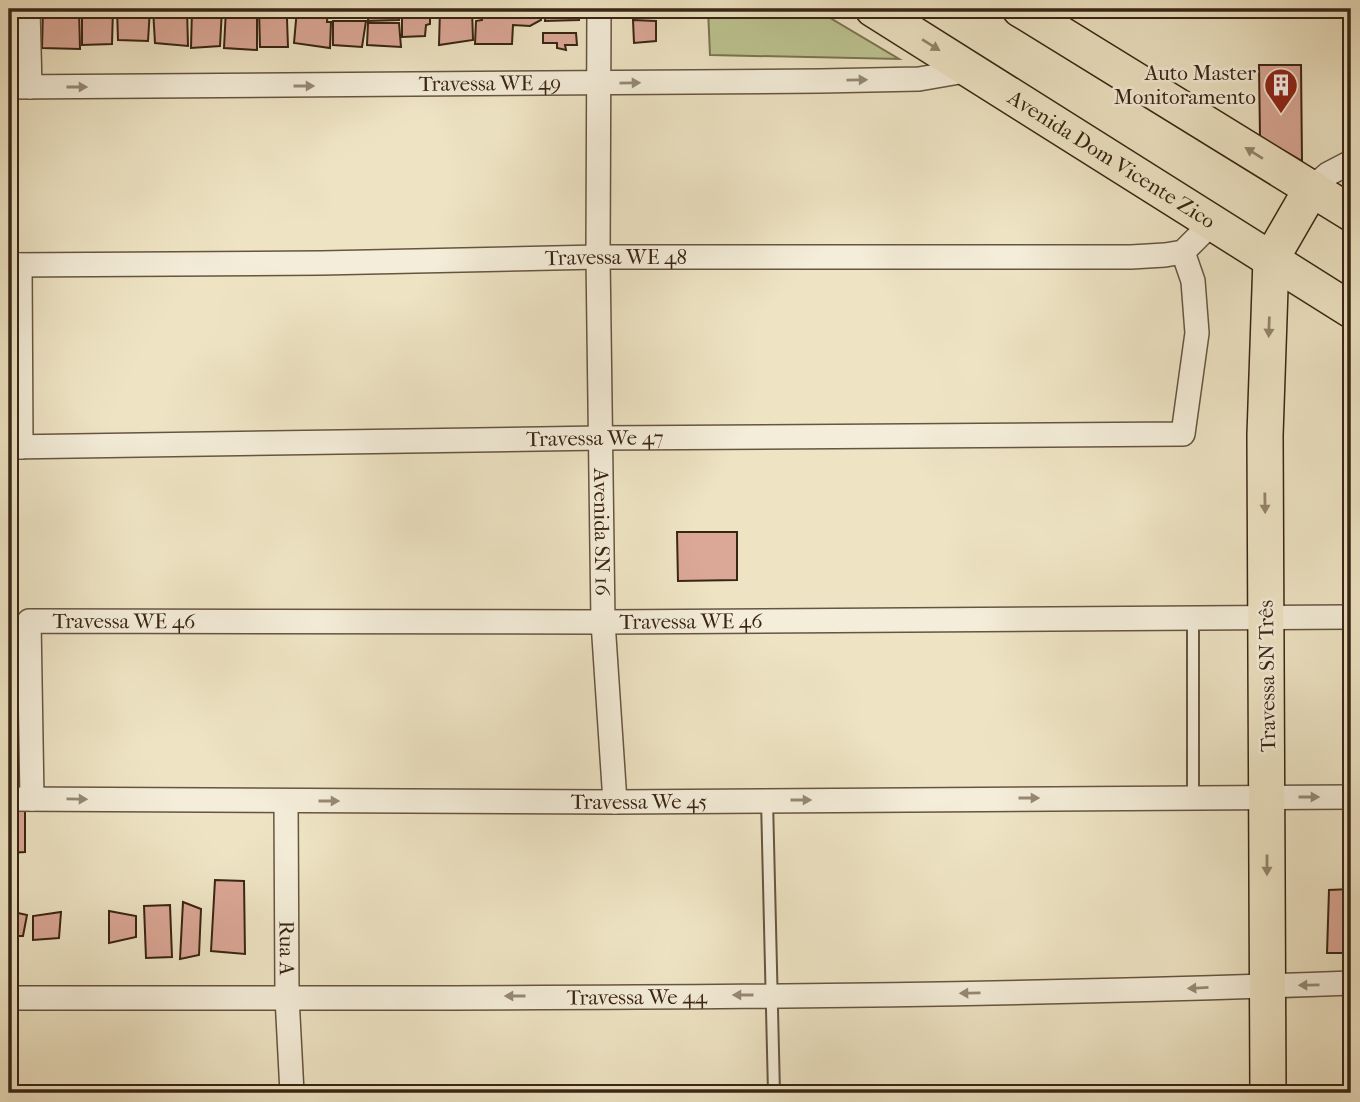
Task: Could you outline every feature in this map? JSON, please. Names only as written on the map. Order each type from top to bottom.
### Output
[{"type":"main road","name":"Avenida Dom Vicente Zico","points":[[873,9],[1351,310]]},
{"type":"main road","points":[[1020,9],[1308,194],[1351,230]]},
{"type":"main road","points":[[1308,194],[1351,213]]},
{"type":"main road","points":[[1271,259],[1308,194]]},
{"type":"main road","name":"Travessa SN Três","points":[[1268,1093],[1265,435],[1271,259]]},
{"type":"street","points":[[19,87],[29,9]]},
{"type":"street","name":"Avenida SN 16","points":[[599,9],[598,257],[603,622],[615,802]]},
{"type":"street","name":"Travessa WE 49","points":[[19,87],[599,84],[919,79],[971,70]]},
{"type":"street","points":[[1308,194],[1328,174],[1351,162]]},
{"type":"street","points":[[1183,251],[1213,222]]},
{"type":"street","name":"Travessa WE 48","points":[[14,265],[321,263],[598,257],[1131,257],[1183,251]]},
{"type":"street","name":"Travessa We 47","points":[[15,447],[601,438],[1183,434],[1197,333],[1193,281],[1183,251]]},
{"type":"street","points":[[14,265],[15,447]]},
{"type":"street","name":"Travessa WE 46","points":[[32,799],[29,621],[603,622],[1351,618]]},
{"type":"street","points":[[1268,797],[1351,797]]},
{"type":"street","name":"Travessa We 45","points":[[9,799],[615,802],[1268,797]]},
{"type":"street","name":"Rua A","points":[[286,801],[287,997],[292,1093]]},
{"type":"street","points":[[1266,985],[1351,983]]},
{"type":"street","name":"Travessa We 44","points":[[9,998],[773,995],[1160,990],[1266,985]]},
{"type":"lane","points":[[1193,618],[1193,797]]},
{"type":"lane","points":[[767,800],[774,1093]]},
{"type":"green space","points":[[9,9],[14,9],[15,76],[9,76]]},
{"type":"green space","points":[[708,9],[815,9],[899,59],[710,55]]},
{"type":"green space","points":[[9,628],[17,629],[17,784],[9,784]]},
{"type":"building","points":[[43,9],[79,9],[80,49],[42,48]]},
{"type":"building","points":[[82,9],[113,9],[112,44],[82,45]]},
{"type":"building","points":[[117,9],[150,9],[148,41],[118,40]]},
{"type":"building","points":[[153,9],[187,9],[188,46],[155,43]]},
{"type":"building","points":[[192,9],[222,9],[220,46],[191,48]]},
{"type":"building","points":[[226,9],[257,9],[257,50],[224,48]]},
{"type":"building","points":[[259,9],[289,9],[288,47],[260,47]]},
{"type":"building","points":[[297,9],[328,9],[327,22],[331,22],[330,48],[294,43]]},
{"type":"building","points":[[333,9],[366,9],[366,17],[333,18]]},
{"type":"building","points":[[369,9],[399,9],[399,20],[368,21]]},
{"type":"building","points":[[402,9],[438,9],[439,18],[430,17],[425,36],[402,37]]},
{"type":"building","points":[[440,9],[472,9],[473,40],[439,45]]},
{"type":"building","points":[[480,9],[539,9],[541,20],[530,26],[513,25],[512,44],[475,44],[476,21],[482,20]]},
{"type":"building","points":[[546,9],[579,9],[579,20],[545,21]]},
{"type":"building","points":[[633,20],[656,21],[656,41],[634,43]]},
{"type":"building","points":[[333,21],[366,21],[362,47],[333,45]]},
{"type":"building","points":[[368,23],[399,23],[401,47],[367,45]]},
{"type":"building","points":[[543,33],[576,33],[577,45],[565,45],[566,50],[557,48],[557,43],[543,43]]},
{"type":"building","name":"Auto Master Monitoramento","points":[[1259,65],[1301,65],[1302,161],[1260,137]]},
{"type":"building","points":[[677,532],[737,532],[737,580],[678,581]]},
{"type":"building","points":[[9,809],[25,809],[25,852],[9,853]]},
{"type":"building","points":[[215,880],[244,881],[245,954],[211,951]]},
{"type":"building","points":[[1351,889],[1351,953],[1327,953],[1329,890]]},
{"type":"building","points":[[183,902],[201,909],[199,955],[180,959]]},
{"type":"building","points":[[170,905],[172,957],[146,958],[144,906]]},
{"type":"building","points":[[9,911],[27,915],[23,936],[9,936]]},
{"type":"building","points":[[109,911],[136,916],[136,937],[109,943]]},
{"type":"building","points":[[61,912],[59,938],[33,940],[33,916]]},
{"type":"place","name":"Auto Master Monitoramento","points":[[1281,115]]}]
